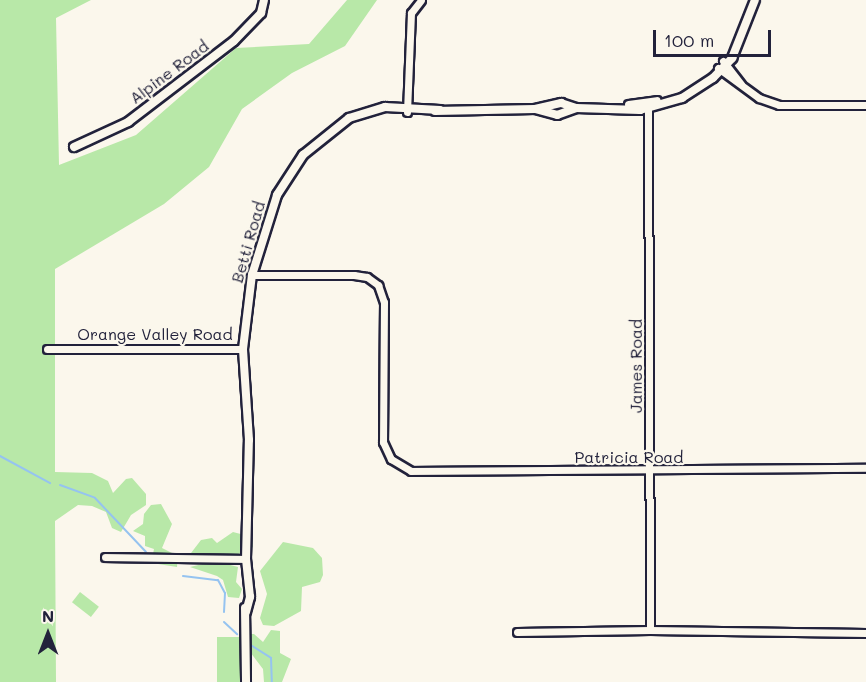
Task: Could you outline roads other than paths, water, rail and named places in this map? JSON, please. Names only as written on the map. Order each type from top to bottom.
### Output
[{"type":"street","name":"Alpine Road","points":[[74,147],[128,122],[234,41],[261,13],[264,0]]},
{"type":"street","points":[[407,110],[411,13],[421,0]]},
{"type":"street","name":"Betti Road","points":[[243,349],[252,275],[266,224],[289,174],[330,131],[366,113],[407,110],[535,109],[561,103],[576,108],[648,106],[678,94],[723,66],[741,41],[755,0]]},
{"type":"street","points":[[723,66],[759,98],[779,105],[866,105]]},
{"type":"street","name":"James Road","points":[[648,106],[650,630]]},
{"type":"street","name":"Patricia Road","points":[[252,275],[354,274],[367,277],[378,285],[384,302],[383,442],[395,463],[411,471],[433,473],[866,468]]},
{"type":"street","name":"Orange Valley Road","points":[[47,349],[243,349],[245,406],[242,428],[247,459],[246,562],[243,581],[246,612],[246,682]]},
{"type":"street","points":[[105,557],[246,562]]},
{"type":"street","points":[[518,632],[650,630],[866,633]]},
{"type":"waterway","points":[[0,456],[50,483]]},
{"type":"waterway","points":[[60,485],[95,498],[146,552]]},
{"type":"waterway","points":[[183,576],[218,580],[225,593],[224,612]]},
{"type":"waterway","points":[[224,622],[237,634]]},
{"type":"waterway","points":[[249,644],[271,658],[272,682]]}]
